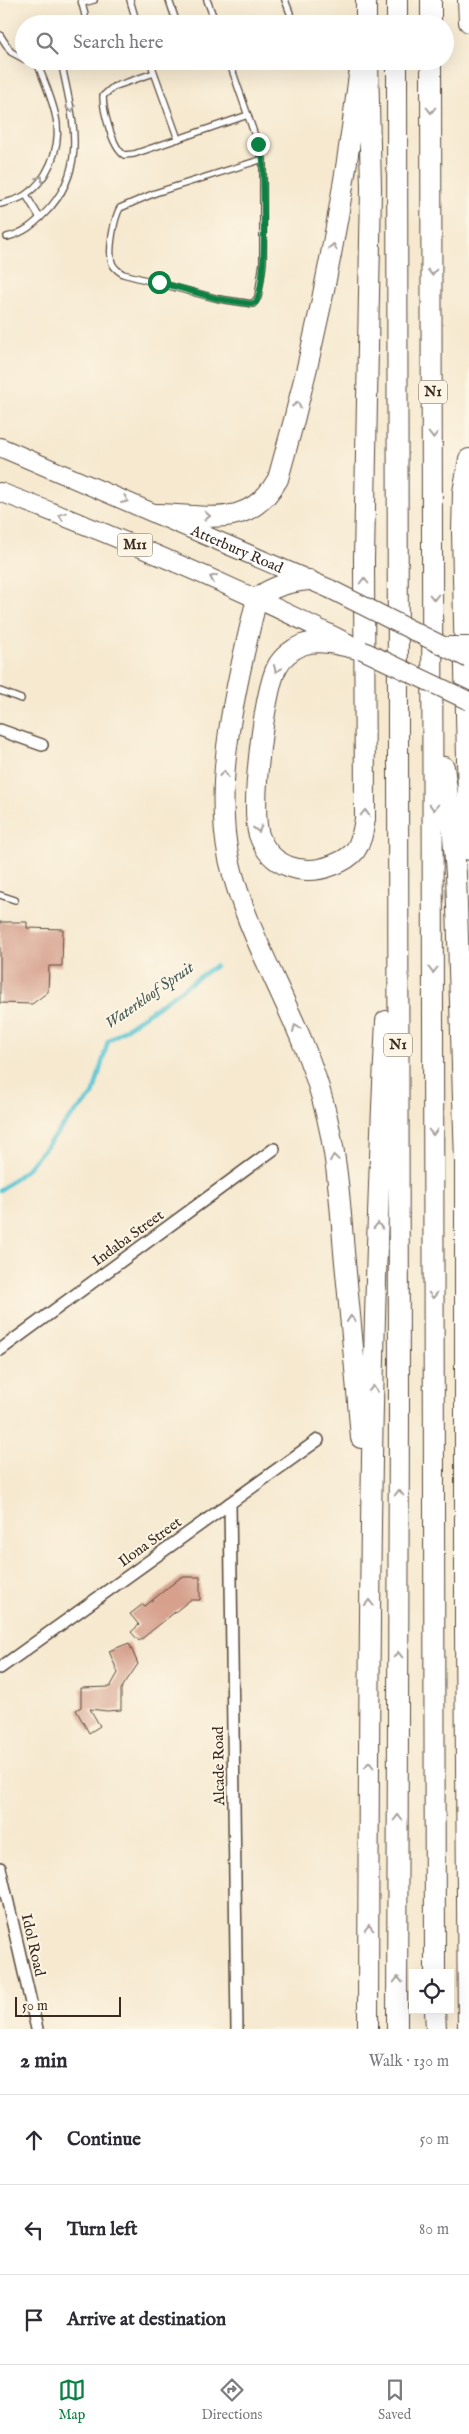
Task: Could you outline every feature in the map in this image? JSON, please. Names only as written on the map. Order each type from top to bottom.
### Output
[{"type":"highway","points":[[397,0],[397,15]]},
{"type":"highway","points":[[431,0],[431,15]]},
{"type":"highway","points":[[468,0],[469,22]]},
{"type":"highway","points":[[158,514],[221,516],[239,514],[258,504],[269,494],[278,479],[318,325],[335,238],[359,70]]},
{"type":"highway","points":[[362,650],[318,636],[292,651],[281,660],[276,668],[270,690],[255,805],[259,835],[265,846],[275,860],[300,871],[326,868],[343,861],[354,851],[362,838],[365,819],[364,559],[371,188],[368,70]]},
{"type":"highway","name":"N1","points":[[397,70],[398,2029]]},
{"type":"highway","name":"N1","points":[[431,70],[434,724],[432,1007],[435,1969]]},
{"type":"highway","points":[[469,459],[463,492],[462,531],[469,850]]},
{"type":"highway","points":[[309,580],[277,585],[257,598],[246,644],[228,745],[223,788],[224,824],[230,860],[245,908],[315,1073],[330,1131],[338,1187],[351,1314],[369,1542]]},
{"type":"highway","points":[[447,647],[469,647]]},
{"type":"highway","points":[[434,724],[446,784],[454,844],[460,947],[467,1347],[468,2029]]},
{"type":"highway","points":[[368,2029],[369,1542],[381,1117],[386,1018],[398,862]]},
{"type":"highway","points":[[464,1126],[469,1085]]},
{"type":"highway","points":[[436,2014],[436,2029]]},
{"type":"main road","name":"Atterbury Road","points":[[0,447],[330,589],[469,658]]},
{"type":"main road","name":"M11","points":[[0,492],[150,550],[257,598],[318,636]]},
{"type":"main road","points":[[362,650],[469,701]]},
{"type":"street","points":[[0,730],[42,745]]},
{"type":"street","name":"Indaba Street","points":[[0,1350],[274,1149]]},
{"type":"street","name":"Ilona Street","points":[[0,1668],[318,1440]]},
{"type":"street","name":"Alcade Road","points":[[230,1503],[237,2029]]},
{"type":"street","name":"Idol Road","points":[[0,1868],[37,2029]]},
{"type":"lane","points":[[83,15],[82,2],[94,0]]},
{"type":"lane","points":[[130,0],[134,15]]},
{"type":"lane","points":[[169,0],[174,15]]},
{"type":"lane","points":[[207,0],[213,15]]},
{"type":"lane","points":[[286,0],[290,13]]},
{"type":"lane","points":[[0,35],[2,45],[15,54]]},
{"type":"lane","points":[[0,204],[26,195],[50,166],[57,139],[57,124],[53,107],[38,70]]},
{"type":"lane","points":[[7,237],[20,234],[40,218],[62,192],[74,161],[76,142],[74,124],[63,70]]},
{"type":"lane","points":[[153,70],[178,139]]},
{"type":"lane","points":[[232,70],[263,159],[263,263],[260,289],[256,302],[252,304],[219,299],[123,274],[115,269],[112,261],[112,246],[114,226],[120,208],[155,193],[263,159]]},
{"type":"lane","points":[[154,74],[112,87],[103,96],[104,110],[120,153],[127,156],[248,115]]},
{"type":"lane","points":[[26,195],[40,218]]},
{"type":"lane","points":[[0,691],[22,699]]},
{"type":"lane","points":[[0,895],[15,900]]},
{"type":"building","points":[[0,922],[27,922],[27,928],[63,929],[62,966],[49,966],[48,992],[32,1004],[0,1003]]},
{"type":"building","points":[[181,1577],[200,1577],[200,1600],[190,1600],[139,1641],[131,1632],[139,1625],[130,1614],[143,1604],[145,1606]]},
{"type":"building","points":[[129,1643],[138,1664],[121,1689],[121,1710],[90,1709],[100,1726],[89,1733],[76,1710],[81,1707],[81,1688],[110,1687],[118,1673],[109,1651]]},
{"type":"waterway","name":"Waterkloof Spruit","points":[[0,1190],[27,1169],[69,1119],[93,1095],[108,1041],[215,966]]},
{"type":"route","points":[[159,282],[219,299],[252,304],[256,302],[260,289],[263,263],[263,159],[258,144]]}]
